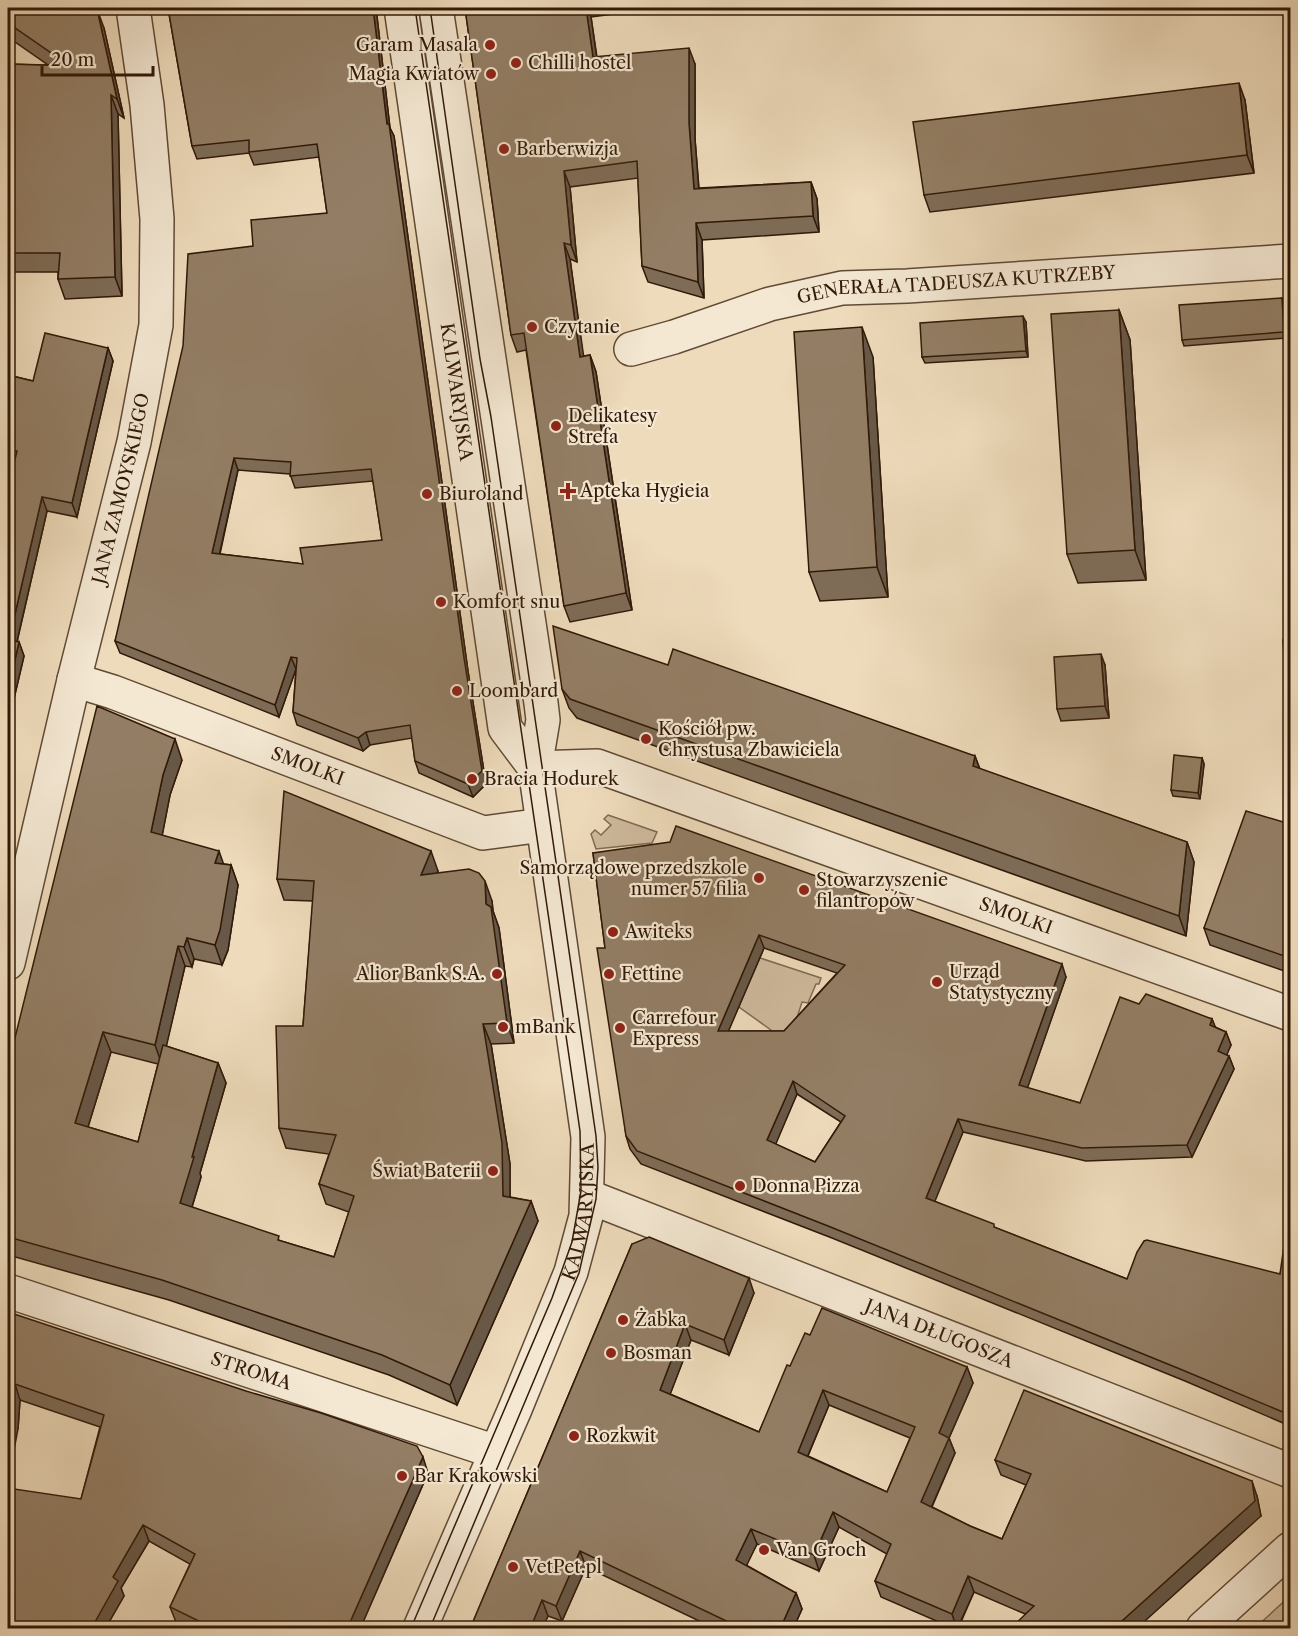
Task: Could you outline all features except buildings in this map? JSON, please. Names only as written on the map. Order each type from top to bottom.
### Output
[{"type":"street","name":"JANA ZAMOYSKIEGO","points":[[8,963],[74,680],[134,442],[156,325],[157,219],[147,105],[133,8]]},
{"type":"street","name":"KALWARYJSKA","points":[[401,8],[505,728],[535,768]]},
{"type":"street","name":"KALWARYJSKA","points":[[420,1629],[571,1272],[586,1216],[588,1137],[535,768],[543,720],[542,703],[436,8]]},
{"type":"street","name":"GENERAŁA TADEUSZA KUTRZEBY","points":[[631,349],[675,337],[770,304],[842,288],[906,286],[1290,261]]},
{"type":"street","name":"SMOLKI","points":[[74,680],[113,692],[483,833],[543,825]]},
{"type":"street","name":"SMOLKI","points":[[535,768],[597,766],[1290,1014]]},
{"type":"street","name":"JANA DŁUGOSZA","points":[[587,1196],[1290,1471]]},
{"type":"street","name":"STROMA","points":[[8,1291],[496,1452]]},
{"type":"street","points":[[1203,1629],[1290,1549]]},
{"type":"shaded area","points":[[608,815],[657,832],[652,843],[596,849],[591,834],[595,830],[601,835],[611,825],[604,819]]},
{"type":"shaded area","points":[[745,953],[821,978],[808,1003],[802,1002],[789,1043],[725,997]]},
{"type":"shaded area","points":[[1290,1596],[1290,1628],[1255,1628]]},
{"type":"tram line","points":[[411,1628],[552,1298],[572,1242],[581,1191],[580,1131],[415,8]]},
{"type":"tram line","points":[[430,8],[596,1136],[598,1167],[596,1199],[579,1273],[430,1628]]},
{"type":"place","name":"Garam Masala","points":[[490,45]]},
{"type":"place","name":"Chilli hostel","points":[[516,63]]},
{"type":"place","name":"Magia Kwiatów","points":[[491,74]]},
{"type":"place","name":"Barberwizja","points":[[504,149]]},
{"type":"place","name":"Czytanie","points":[[532,327]]},
{"type":"place","name":"Delikatesy Strefa","points":[[556,426]]},
{"type":"place","name":"Apteka Hygieia","points":[[568,491]]},
{"type":"place","name":"Biuroland","points":[[427,494]]},
{"type":"place","name":"Komfort snu","points":[[441,602]]},
{"type":"place","name":"Loombard","points":[[457,691]]},
{"type":"place","name":"Kościół pw. Chrystusa Zbawiciela","points":[[646,739]]},
{"type":"place","name":"Bracia Hodurek","points":[[472,779]]},
{"type":"place","name":"Samorządowe przedszkole numer 57 filia","points":[[759,878]]},
{"type":"place","name":"Stowarzyszenie filantropów","points":[[804,890]]},
{"type":"place","name":"Awiteks","points":[[613,932]]},
{"type":"place","name":"Alior Bank S.A.","points":[[497,974]]},
{"type":"place","name":"Fettine","points":[[609,974]]},
{"type":"place","name":"Urząd Statystyczny","points":[[937,982]]},
{"type":"place","name":"mBank","points":[[503,1027]]},
{"type":"place","name":"Carrefour Express","points":[[620,1028]]},
{"type":"place","name":"Świat Baterii","points":[[493,1171]]},
{"type":"place","name":"Donna Pizza","points":[[740,1186]]},
{"type":"place","name":"Żabka","points":[[623,1320]]},
{"type":"place","name":"Bosman","points":[[611,1353]]},
{"type":"place","name":"Rozkwit","points":[[574,1436]]},
{"type":"place","name":"Bar Krakowski","points":[[402,1476]]},
{"type":"place","name":"Van Groch","points":[[764,1550]]},
{"type":"place","name":"VetPet.pl","points":[[513,1567]]}]
